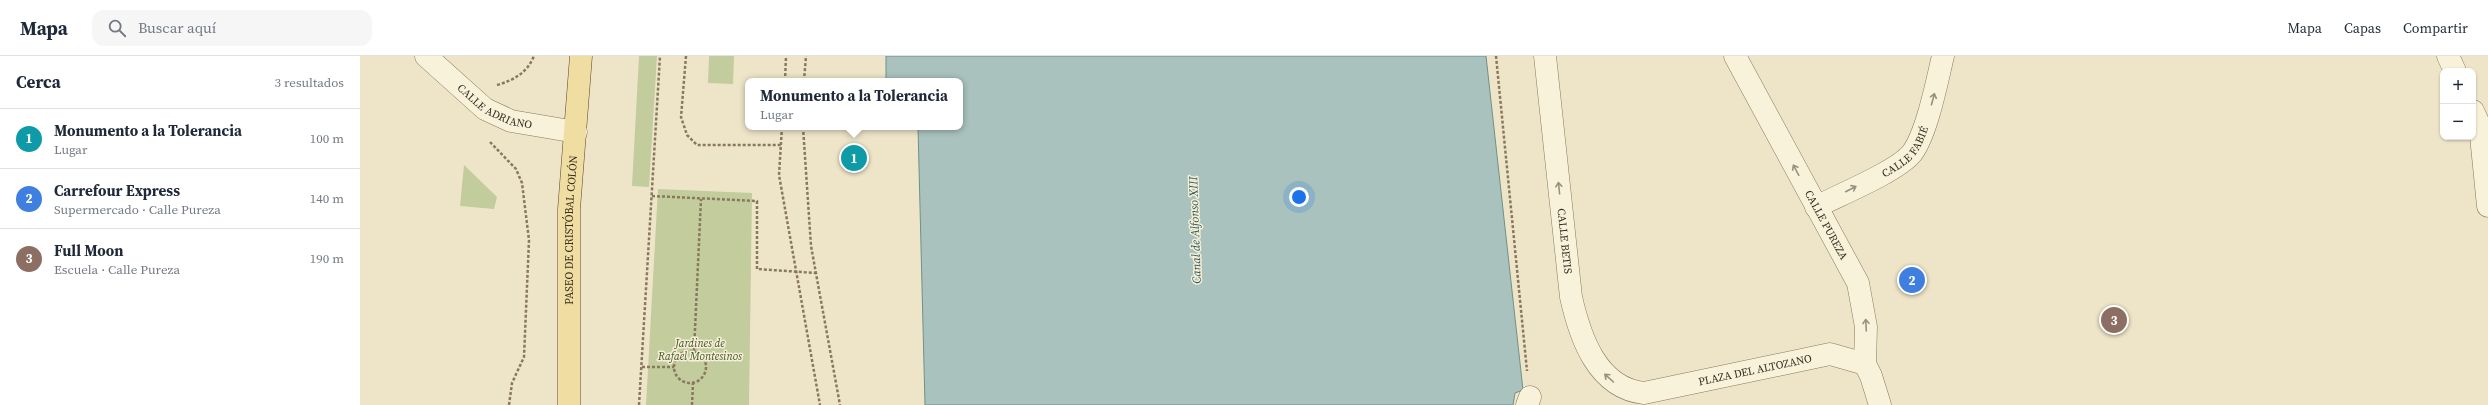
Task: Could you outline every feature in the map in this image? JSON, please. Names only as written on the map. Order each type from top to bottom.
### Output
[{"type":"main road","name":"PASEO DE CRISTÓBAL COLÓN","points":[[569,405],[568,209],[576,132],[581,56]]},
{"type":"street","name":"CALLE ADRIANO","points":[[426,56],[485,109],[511,121],[576,132]]},
{"type":"street","name":"CALLE BETIS","points":[[1545,56],[1571,297],[1576,321],[1588,348],[1606,375],[1626,389],[1644,393]]},
{"type":"street","name":"CALLE PUREZA","points":[[1735,56],[1858,283],[1866,327],[1865,364],[1871,376],[1880,405]]},
{"type":"street","name":"CALLE FABIÉ","points":[[1816,206],[1892,168],[1905,160],[1913,152],[1933,99],[1943,56]]},
{"type":"street","points":[[2448,56],[2454,68]]},
{"type":"street","points":[[2476,117],[2480,126],[2488,206]]},
{"type":"street","name":"PLAZA DEL ALTOZANO","points":[[1644,393],[1814,356],[1830,354],[1865,364]]},
{"type":"path","points":[[492,85],[509,81],[521,74],[529,67],[534,56]]},
{"type":"path","points":[[639,405],[660,56]]},
{"type":"path","points":[[686,56],[681,117],[687,135],[697,145],[781,145]]},
{"type":"path","points":[[785,78],[786,56]]},
{"type":"path","points":[[804,78],[806,56]]},
{"type":"path","points":[[1496,56],[1528,401]]},
{"type":"path","points":[[782,130],[779,175],[820,405]]},
{"type":"path","points":[[803,130],[812,246],[840,405]]},
{"type":"path","points":[[487,139],[516,169],[522,183],[529,240],[524,357],[512,383],[509,405]]},
{"type":"path","points":[[652,196],[757,201],[757,269],[816,273]]},
{"type":"path","points":[[694,351],[701,199]]},
{"type":"path","points":[[694,351],[705,358],[706,369],[702,378],[693,383],[682,380],[674,368],[675,362],[681,354],[694,351]]},
{"type":"path","points":[[642,367],[674,368]]},
{"type":"path","points":[[692,405],[693,383]]},
{"type":"green space","points":[[639,56],[657,56],[649,187],[632,186]]},
{"type":"green space","points":[[709,56],[734,56],[733,84],[708,83]]},
{"type":"green space","points":[[464,165],[497,197],[494,209],[460,206]]},
{"type":"green space","name":"Jardines de Rafael Montesinos","points":[[658,189],[752,193],[749,405],[646,405]]},
{"type":"water","name":"Canal de Alfonso XIII","points":[[886,56],[1486,56],[1523,390],[1515,393],[1513,405],[925,405],[918,130],[963,130],[963,78],[886,78]]},
{"type":"place","name":"Monumento a la Tolerancia","points":[[854,158]]},
{"type":"place","name":"Carrefour Express","points":[[1912,280]]},
{"type":"place","name":"Full Moon","points":[[2114,320]]}]
